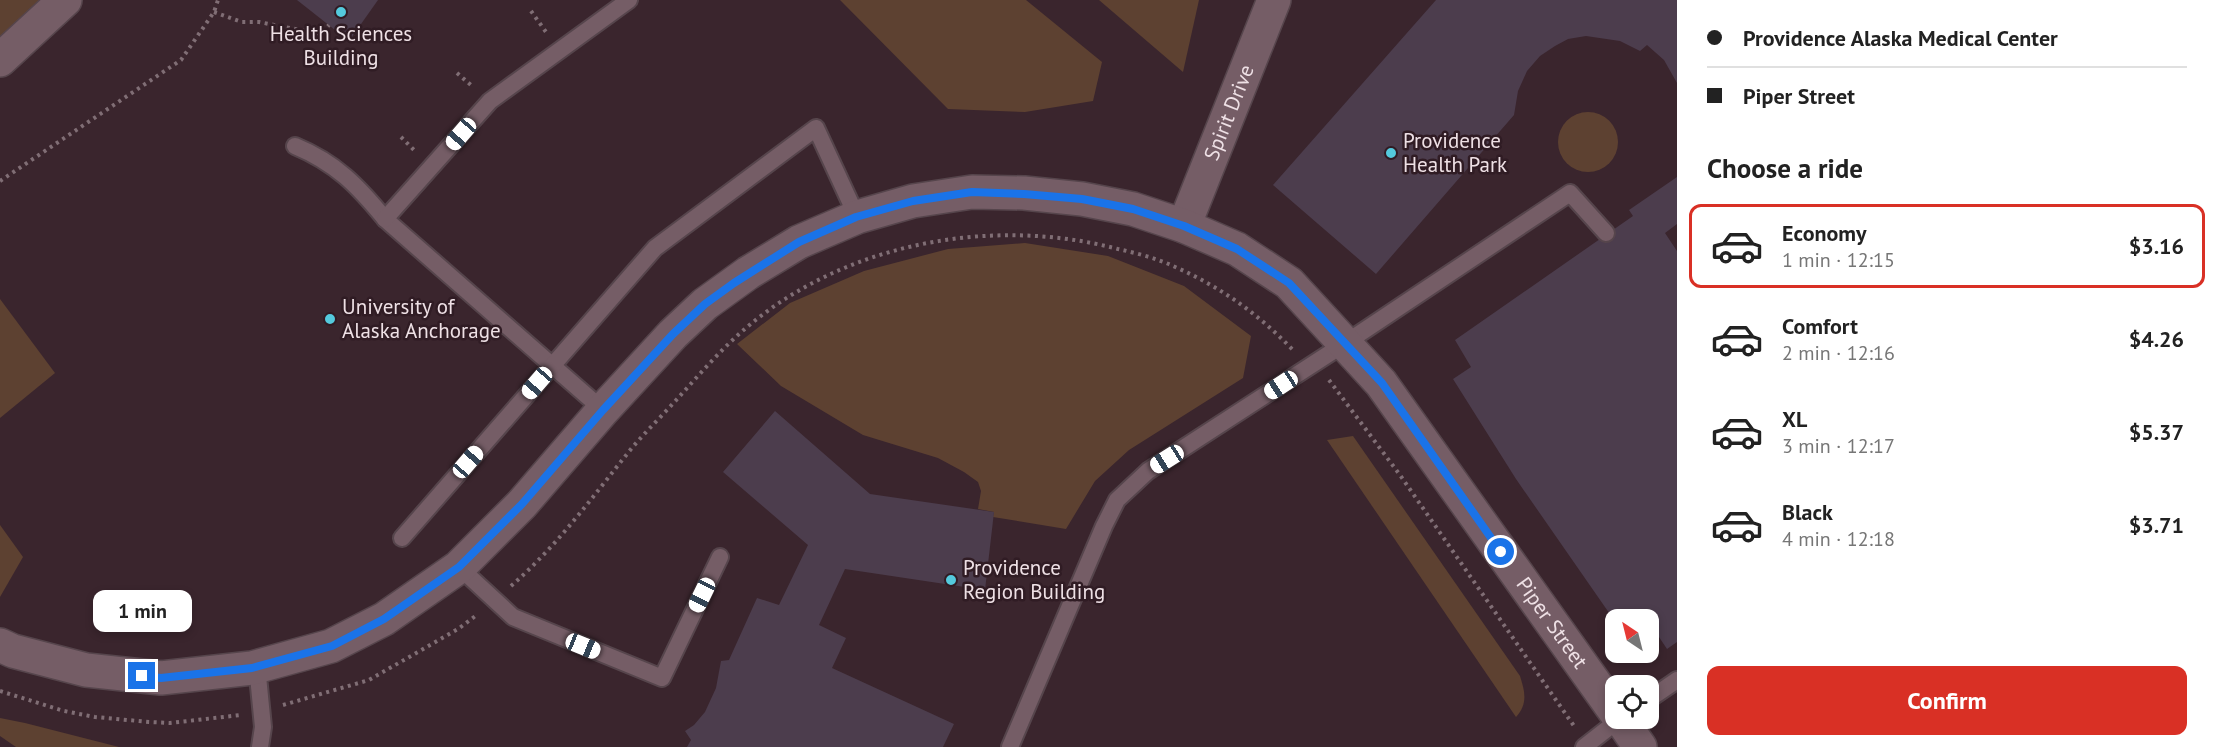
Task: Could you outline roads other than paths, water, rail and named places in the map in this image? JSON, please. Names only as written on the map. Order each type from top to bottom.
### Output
[{"type":"street","points":[[0,60],[65,0]]},
{"type":"street","name":"Spirit Drive","points":[[1184,226],[1274,0]]},
{"type":"street","name":"Piper Street","points":[[0,645],[14,651],[86,670],[161,678],[257,666],[332,646],[384,619],[459,567],[522,504],[603,410],[673,334],[705,304],[748,273],[799,242],[856,217],[913,201],[972,192],[1082,199],[1133,209],[1184,226],[1237,249],[1289,283],[1382,383],[1605,697]]},
{"type":"street","points":[[1627,729],[1640,747]]},
{"type":"lane","points":[[385,219],[490,101],[629,0]]},
{"type":"lane","points":[[402,538],[655,248],[816,128],[856,217]]},
{"type":"lane","points":[[295,146],[314,154],[356,184],[385,219],[603,410]]},
{"type":"lane","points":[[1010,747],[1099,537],[1117,500],[1148,471],[1570,193],[1606,232]]},
{"type":"lane","points":[[459,567],[513,617],[662,678],[720,557]]},
{"type":"lane","points":[[257,666],[263,727],[260,747]]},
{"type":"lane","points":[[1659,692],[1677,680]]},
{"type":"lane","points":[[1584,747],[1607,729]]},
{"type":"place","name":"Health Sciences Building","points":[[341,12]]},
{"type":"place","name":"Providence Health Park","points":[[1391,153]]},
{"type":"place","name":"University of Alaska Anchorage","points":[[330,319]]},
{"type":"place","name":"Providence Region Building","points":[[951,580]]}]
